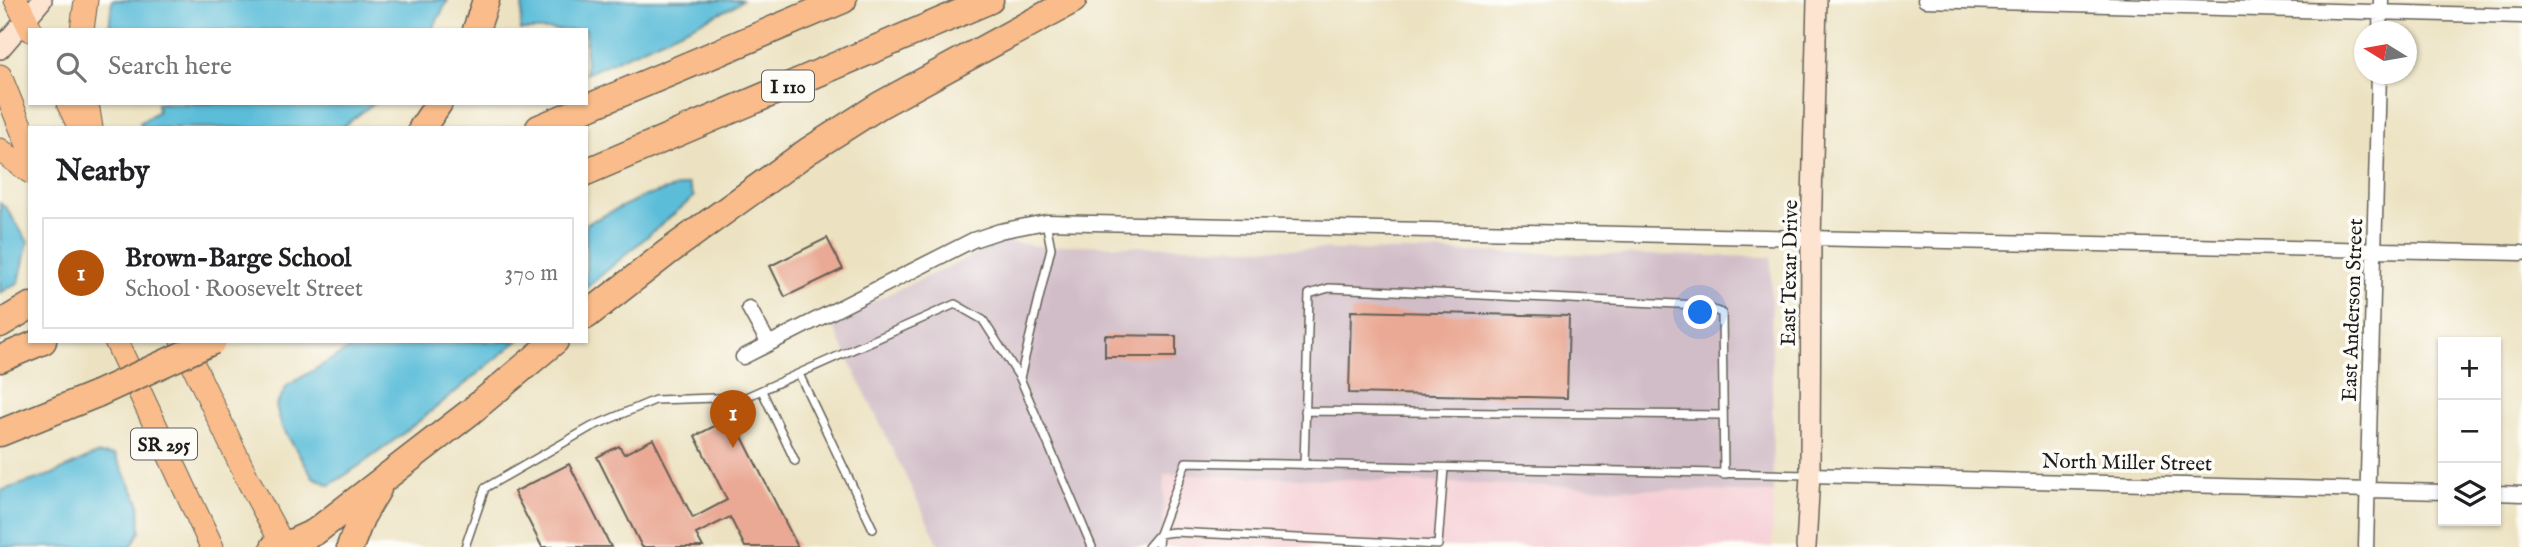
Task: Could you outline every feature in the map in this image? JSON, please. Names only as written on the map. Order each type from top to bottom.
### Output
[{"type":"highway","points":[[477,28],[486,0]]},
{"type":"highway","points":[[544,126],[843,0]]},
{"type":"highway","name":"I 110","points":[[588,171],[990,0]]},
{"type":"highway","points":[[588,314],[808,151],[880,105],[1073,0]]},
{"type":"highway","points":[[423,126],[438,105]]},
{"type":"highway","points":[[0,324],[28,307]]},
{"type":"highway","points":[[0,359],[38,343]]},
{"type":"highway","points":[[0,433],[97,394],[209,343]]},
{"type":"highway","points":[[280,546],[315,532],[553,343]]},
{"type":"highway","points":[[350,547],[361,518],[384,479]]},
{"type":"main road","points":[[0,49],[24,16],[42,0]]},
{"type":"main road","points":[[82,28],[86,0]]},
{"type":"main road","name":"East Texar Drive","points":[[1806,547],[1810,475],[1811,240],[1817,0]]},
{"type":"main road","points":[[0,76],[28,145]]},
{"type":"main road","points":[[69,105],[79,126]]},
{"type":"main road","points":[[87,105],[91,126]]},
{"type":"main road","points":[[0,150],[28,171]]},
{"type":"main road","name":"SR 295","points":[[117,343],[212,547]]},
{"type":"main road","name":"SR 295","points":[[183,343],[280,546]]},
{"type":"street","points":[[1925,0],[2381,6],[2522,16]]},
{"type":"street","name":"East Anderson Street","points":[[2366,547],[2379,84]]},
{"type":"street","points":[[743,357],[973,240],[1000,231],[1046,222],[2522,253]]},
{"type":"street","points":[[749,308],[769,344]]},
{"type":"street","name":"North Miller Street","points":[[1810,475],[2438,492]]},
{"type":"street","points":[[2501,493],[2522,494]]},
{"type":"lane","points":[[1020,378],[1051,248],[1046,222]]},
{"type":"lane","points":[[1304,465],[1309,294],[1329,288],[1699,305],[1722,313],[1724,475]]},
{"type":"lane","points":[[465,547],[485,488],[591,428],[655,400],[746,397],[955,304],[983,320],[1020,378],[1092,547]]},
{"type":"lane","points":[[799,374],[873,529]]},
{"type":"lane","points":[[762,391],[794,461]]},
{"type":"lane","points":[[1305,411],[1723,415]]},
{"type":"lane","points":[[1158,547],[1159,534],[1185,462],[1810,475]]},
{"type":"lane","points":[[1148,547],[1159,534],[1174,532],[1437,545],[1444,468]]},
{"type":"shaded area","points":[[1004,241],[1051,248],[1065,245],[1771,257],[1773,493],[1164,474],[1163,547],[940,547],[830,321]]},
{"type":"shaded area","points":[[1164,474],[1773,493],[1772,547],[1163,547]]},
{"type":"water","points":[[112,0],[448,0],[433,28],[109,28]]},
{"type":"water","points":[[523,0],[742,0],[733,7],[588,73],[588,28],[520,28]]},
{"type":"water","points":[[157,105],[371,105],[344,126],[141,126],[140,123],[158,111]]},
{"type":"water","points":[[688,184],[694,197],[588,286],[588,223],[642,197]]},
{"type":"water","points":[[0,203],[7,209],[28,242],[19,282],[0,293]]},
{"type":"water","points":[[360,343],[516,343],[403,434],[330,485],[313,477],[282,427],[276,406],[287,386]]},
{"type":"water","points":[[96,454],[115,455],[139,502],[140,531],[131,547],[0,547],[0,491],[53,474]]},
{"type":"building","points":[[827,238],[843,269],[785,297],[770,266]]},
{"type":"building","points":[[1351,311],[1569,316],[1567,398],[1349,393]]},
{"type":"building","points":[[1105,335],[1176,336],[1176,357],[1105,357]]},
{"type":"building","points":[[732,417],[798,547],[745,547],[730,517],[696,534],[703,547],[642,547],[597,457],[619,446],[624,454],[653,439],[693,518],[727,500],[695,436]]},
{"type":"building","points":[[569,464],[611,547],[542,547],[514,492]]},
{"type":"place","name":"Brown-Barge School","points":[[733,448]]}]
